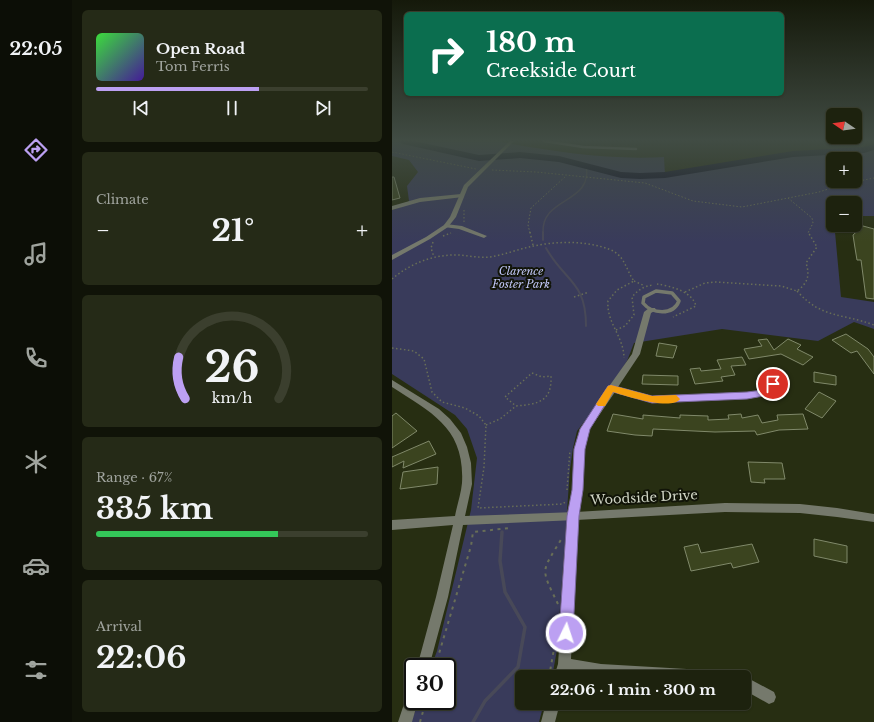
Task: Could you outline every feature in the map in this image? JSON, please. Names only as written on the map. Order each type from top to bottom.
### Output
[{"type":"street","points":[[392,258],[439,232],[446,226],[453,217],[466,186],[477,175]]},
{"type":"street","points":[[392,208],[420,200],[461,196]]},
{"type":"street","points":[[446,226],[460,227],[484,236]]},
{"type":"street","points":[[562,670],[564,664],[573,516],[577,490],[580,449],[585,429],[611,388],[636,354],[648,312],[652,310]]},
{"type":"street","points":[[611,388],[652,400],[747,396],[766,393],[781,375]]},
{"type":"street","points":[[392,382],[437,412],[451,425],[462,442],[468,466],[467,484],[442,597],[425,658]]},
{"type":"street","name":"Woodside Drive","points":[[392,525],[459,520],[573,516],[728,506],[824,511],[874,518]]},
{"type":"street","points":[[564,664],[601,670]]},
{"type":"street","points":[[751,687],[769,697]]},
{"type":"street","points":[[405,722],[409,710]]},
{"type":"street","points":[[548,722],[551,710]]},
{"type":"lane","points":[[652,292],[669,292],[676,295],[679,300],[677,306],[671,310],[661,312],[652,310],[645,305],[643,300],[646,295],[652,292]]},
{"type":"path","points":[[556,175],[645,183],[687,199],[711,204],[742,206],[819,192],[844,184],[874,178]]},
{"type":"path","points":[[533,246],[528,225],[531,208],[556,187],[566,176]]},
{"type":"path","points":[[788,198],[812,218],[813,223],[808,231],[808,236],[817,247],[806,263],[809,280],[805,287],[797,291]]},
{"type":"path","points":[[392,279],[409,267],[434,257],[453,255],[476,258],[491,257],[533,246],[568,244],[592,245],[619,255],[634,281],[652,292]]},
{"type":"path","points":[[624,360],[624,348],[608,312],[607,303],[611,295],[617,290],[634,281]]},
{"type":"path","points":[[685,292],[706,283],[715,282],[751,286],[781,286],[797,291],[816,310],[874,325]]},
{"type":"path","points":[[616,330],[631,321],[634,315],[632,297],[635,292],[646,287],[660,284],[670,285],[685,292],[695,302],[696,306],[673,317]]},
{"type":"path","points":[[574,297],[589,292]]},
{"type":"path","points":[[392,348],[414,351],[424,359],[432,392],[442,402],[465,408],[479,416],[486,425],[484,467],[478,508],[563,504],[566,500]]},
{"type":"path","points":[[486,425],[500,419],[516,406],[535,404],[545,399],[552,386],[551,376],[542,377],[532,373],[521,379],[516,389],[506,397],[516,406]]},
{"type":"path","points":[[438,658],[473,532],[511,528]]},
{"type":"path","points":[[559,606],[544,576],[545,566],[563,533]]},
{"type":"path","points":[[550,670],[554,648]]},
{"type":"path","points":[[420,722],[423,710]]},
{"type":"green space","name":"Clarence Foster Park","points":[[416,175],[826,175],[826,188],[862,188],[862,175],[874,175],[874,216],[862,216],[862,196],[826,196],[826,232],[835,232],[841,297],[874,302],[874,329],[854,322],[818,341],[722,329],[634,343],[627,361],[608,391],[577,431],[570,469],[557,650],[553,670],[515,670],[515,710],[542,710],[539,722],[411,722],[416,710],[456,710],[456,658],[434,658],[471,510],[477,458],[467,429],[455,415],[392,374],[392,210],[401,207],[409,201],[407,186]]},
{"type":"building","points":[[392,177],[394,177],[400,198],[392,200]]},
{"type":"building","points":[[862,227],[874,229],[874,299],[866,298],[861,260],[857,260],[853,235],[856,232],[862,232]]},
{"type":"building","points":[[846,334],[868,349],[874,357],[874,374],[857,351],[851,353],[832,340]]},
{"type":"building","points":[[767,339],[774,350],[788,339],[801,345],[797,349],[813,357],[803,365],[781,354],[749,359],[744,349],[762,346],[758,340]]},
{"type":"building","points":[[659,343],[677,346],[673,358],[656,356]]},
{"type":"building","points":[[742,357],[746,365],[731,366],[735,375],[721,377],[723,381],[695,384],[690,369],[700,368],[701,371],[721,369],[717,360]]},
{"type":"building","points":[[814,372],[836,376],[836,385],[814,382]]},
{"type":"building","points":[[643,375],[678,376],[678,385],[642,384]]},
{"type":"building","points":[[819,392],[836,401],[822,418],[805,409]]},
{"type":"building","points":[[396,413],[417,431],[392,448],[392,416]]},
{"type":"building","points":[[613,414],[643,419],[643,415],[680,418],[680,415],[708,416],[708,420],[729,419],[728,415],[741,414],[742,418],[758,415],[762,423],[778,420],[777,415],[803,414],[808,429],[779,430],[757,435],[755,431],[715,432],[653,429],[652,436],[635,435],[607,431]]},
{"type":"building","points":[[429,441],[436,454],[403,468],[404,461],[392,467],[392,457]]},
{"type":"building","points":[[748,462],[782,463],[785,479],[764,479],[765,483],[751,482]]},
{"type":"building","points":[[438,467],[437,484],[400,489],[403,472]]},
{"type":"building","points":[[814,539],[847,546],[847,563],[814,556]]},
{"type":"building","points":[[698,544],[701,553],[752,544],[759,562],[733,568],[731,563],[691,571],[684,547]]},
{"type":"waterway","points":[[543,233],[545,221],[550,212],[575,194],[582,187],[586,175]]},
{"type":"waterway","points":[[620,175],[640,176],[667,175]]},
{"type":"waterway","points":[[543,233],[543,240]]},
{"type":"waterway","points":[[546,248],[578,291],[585,311],[586,326]]},
{"type":"waterway","points":[[473,722],[485,701],[518,667],[525,627],[505,592],[500,561],[502,532]]},
{"type":"slow traffic","points":[[601,404],[611,388],[652,400],[676,399]]},
{"type":"route","points":[[566,633],[573,516],[577,490],[580,449],[585,429],[611,388],[652,400],[747,396],[766,393],[773,384]]}]
